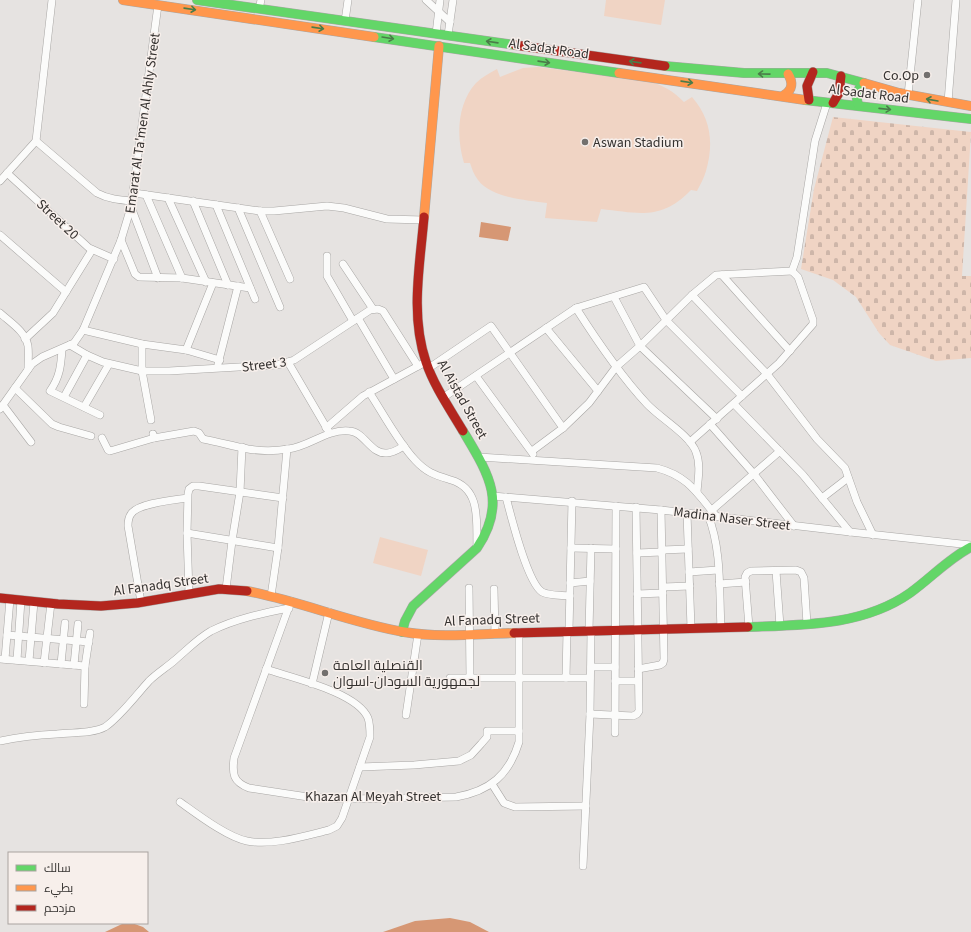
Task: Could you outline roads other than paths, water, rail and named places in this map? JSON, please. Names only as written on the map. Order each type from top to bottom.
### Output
[{"type":"main road","name":"Al Sadat Road","points":[[123,0],[784,95],[830,103],[971,119]]},
{"type":"main road","name":"Al Sadat Road","points":[[197,0],[260,4],[345,20],[448,36],[677,68],[727,73],[827,73],[908,95],[971,106]]},
{"type":"main road","name":"Al Aistad Street","points":[[402,632],[405,621],[413,606],[477,548],[483,539],[491,518],[493,496],[488,476],[479,457],[424,365],[416,310],[439,46]]},
{"type":"main road","points":[[809,100],[807,86],[813,72]]},
{"type":"main road","points":[[784,95],[787,94],[791,88],[792,80],[788,74]]},
{"type":"main road","points":[[830,103],[839,93],[841,76]]},
{"type":"main road","points":[[859,106],[856,96],[858,89],[863,84]]},
{"type":"main road","name":"Al Fanadq Street","points":[[0,598],[34,602],[115,606],[189,593],[226,589],[271,596],[290,605],[329,612],[402,632],[428,635],[780,626],[857,618],[876,612],[894,604],[911,593],[952,558],[971,546]]},
{"type":"street","points":[[0,180],[36,141],[52,0]]},
{"type":"street","points":[[345,20],[348,0]]},
{"type":"street","points":[[426,0],[450,22]]},
{"type":"street","points":[[436,34],[440,0]]},
{"type":"street","points":[[448,36],[453,0]]},
{"type":"street","points":[[908,95],[918,0]]},
{"type":"street","points":[[948,102],[956,0]]},
{"type":"street","name":"Emarat Al Ta'men Al Ahly Street","points":[[2,407],[28,369],[38,359],[70,345],[76,340],[83,330],[114,259],[132,204],[134,193],[158,5]]},
{"type":"street","points":[[792,272],[797,257],[815,141],[830,103]]},
{"type":"street","points":[[36,141],[103,197],[132,204],[158,278]]},
{"type":"street","name":"Street 20","points":[[7,173],[92,250],[114,259]]},
{"type":"street","points":[[134,193],[260,211],[327,206],[344,208],[387,219],[423,220]]},
{"type":"street","points":[[146,195],[182,278]]},
{"type":"street","points":[[168,198],[209,283],[186,350]]},
{"type":"street","points":[[193,201],[228,285]]},
{"type":"street","points":[[216,204],[255,299]]},
{"type":"street","points":[[238,208],[280,307]]},
{"type":"street","points":[[260,211],[290,279]]},
{"type":"street","points":[[0,235],[66,292]]},
{"type":"street","points":[[121,240],[135,274],[139,277],[182,278],[250,288]]},
{"type":"street","points":[[25,340],[53,313],[92,250]]},
{"type":"street","points":[[327,256],[327,276],[394,379]]},
{"type":"street","points":[[343,264],[373,309],[383,311],[424,365]]},
{"type":"street","points":[[532,451],[563,428],[589,403],[616,367],[640,346],[692,295],[716,275],[792,272],[798,277],[813,320],[813,324],[790,351],[767,374],[690,442]]},
{"type":"street","points":[[722,275],[790,351]]},
{"type":"street","points":[[215,369],[220,360],[238,286]]},
{"type":"street","points":[[444,397],[576,308],[644,287],[666,320],[742,396]]},
{"type":"street","points":[[692,295],[767,374],[817,439],[845,468],[857,502],[874,535]]},
{"type":"street","points":[[614,297],[640,346],[717,419]]},
{"type":"street","points":[[576,308],[603,351],[647,404],[690,442],[696,452],[699,464],[697,492]]},
{"type":"street","name":"Street 3","points":[[70,345],[87,355],[109,364],[142,371],[169,372],[275,365],[288,362],[298,357],[373,309]]},
{"type":"street","points":[[0,313],[18,329],[28,345],[28,369]]},
{"type":"street","points":[[102,438],[108,450],[154,436],[194,431],[203,439],[253,449],[287,449],[301,447],[328,431],[354,402],[369,392],[424,365],[491,326],[563,428]]},
{"type":"street","points":[[546,328],[598,391]]},
{"type":"street","points":[[83,330],[142,344],[186,350],[220,360]]},
{"type":"street","points":[[142,344],[142,371],[151,420]]},
{"type":"street","points":[[62,349],[61,364],[57,381],[50,391],[100,415]]},
{"type":"street","points":[[64,397],[87,355]]},
{"type":"street","points":[[288,362],[328,431]]},
{"type":"street","points":[[84,407],[109,364]]},
{"type":"street","points":[[476,376],[538,461]]},
{"type":"street","points":[[14,388],[52,424],[91,436]]},
{"type":"street","points":[[369,392],[414,460],[426,472],[454,481],[465,488],[472,496],[476,506],[477,548]]},
{"type":"street","points":[[734,404],[803,475],[850,532]]},
{"type":"street","points":[[2,407],[31,442]]},
{"type":"street","points":[[710,424],[754,474],[794,526]]},
{"type":"street","points":[[328,431],[350,430],[355,432],[375,449],[387,454],[404,446]]},
{"type":"street","points":[[226,589],[240,492],[242,447]]},
{"type":"street","points":[[271,596],[278,548],[287,449]]},
{"type":"street","points":[[712,514],[780,451]]},
{"type":"street","points":[[479,457],[657,468],[679,476],[689,483],[712,514],[716,542],[721,628]]},
{"type":"street","points":[[822,498],[848,478]]},
{"type":"street","points":[[189,593],[187,498],[189,489],[193,486],[282,498]]},
{"type":"street","name":"Madina Naser Street","points":[[493,496],[712,514],[794,526],[971,546]]},
{"type":"street","points":[[506,497],[521,552],[538,588],[547,594],[570,596]]},
{"type":"street","points":[[141,602],[128,526],[128,520],[131,513],[142,506],[187,498]]},
{"type":"street","points":[[566,678],[570,596],[572,502]]},
{"type":"street","points":[[615,734],[616,506]]},
{"type":"street","points":[[590,714],[633,716],[638,713],[636,507]]},
{"type":"street","points":[[638,669],[660,665],[664,662],[661,510]]},
{"type":"street","points":[[687,513],[691,628]]},
{"type":"street","points":[[187,533],[278,548]]},
{"type":"street","points":[[571,548],[616,548]]},
{"type":"street","points":[[583,866],[590,714],[591,548]]},
{"type":"street","points":[[637,553],[688,549]]},
{"type":"street","points":[[689,572],[718,570]]},
{"type":"street","points":[[776,571],[780,626]]},
{"type":"street","points":[[749,627],[746,575],[749,572],[799,571],[803,575],[807,624]]},
{"type":"street","points":[[570,583],[590,581]]},
{"type":"street","points":[[719,584],[746,582]]},
{"type":"street","points":[[637,594],[690,586]]},
{"type":"street","points":[[469,588],[470,678]]},
{"type":"street","points":[[494,589],[495,634]]},
{"type":"street","points":[[10,599],[7,634],[2,659],[85,666]]},
{"type":"street","points":[[17,660],[21,600]]},
{"type":"street","points":[[29,661],[34,602]]},
{"type":"street","points":[[44,663],[51,603]]},
{"type":"street","points":[[0,741],[44,735],[92,731],[106,726],[150,680],[210,631],[238,620],[290,605]]},
{"type":"street","name":"Khazan Al Meyah Street","points":[[290,605],[234,758],[232,768],[236,779],[242,785],[249,788],[308,798],[349,799],[456,797],[469,795],[492,784],[501,776],[509,765],[519,742],[519,632]]},
{"type":"street","points":[[312,684],[329,612]]},
{"type":"street","points":[[61,664],[65,623]]},
{"type":"street","points":[[74,665],[78,624]]},
{"type":"street","points":[[84,704],[85,666],[90,633]]},
{"type":"street","points":[[7,634],[89,642]]},
{"type":"street","points":[[406,716],[418,634]]},
{"type":"street","points":[[590,667],[615,667]]},
{"type":"street","points":[[180,802],[232,836],[246,841],[261,842],[289,839],[329,830],[337,826],[342,818],[370,737],[370,727],[367,717],[355,702],[338,693],[266,669]]},
{"type":"street","points":[[450,678],[590,678]]},
{"type":"street","points":[[615,681],[638,681]]},
{"type":"street","points":[[360,767],[414,765],[459,761],[471,756],[487,736],[487,731],[519,731]]},
{"type":"street","points":[[492,784],[504,803],[515,807],[586,806]]},
{"type":"place","name":"Co.Op","points":[[927,75]]},
{"type":"place","name":"Aswan Stadium","points":[[585,142]]},
{"type":"place","name":"القنصلية العامة لجمهورية السودان-اسوان","points":[[325,673]]}]
